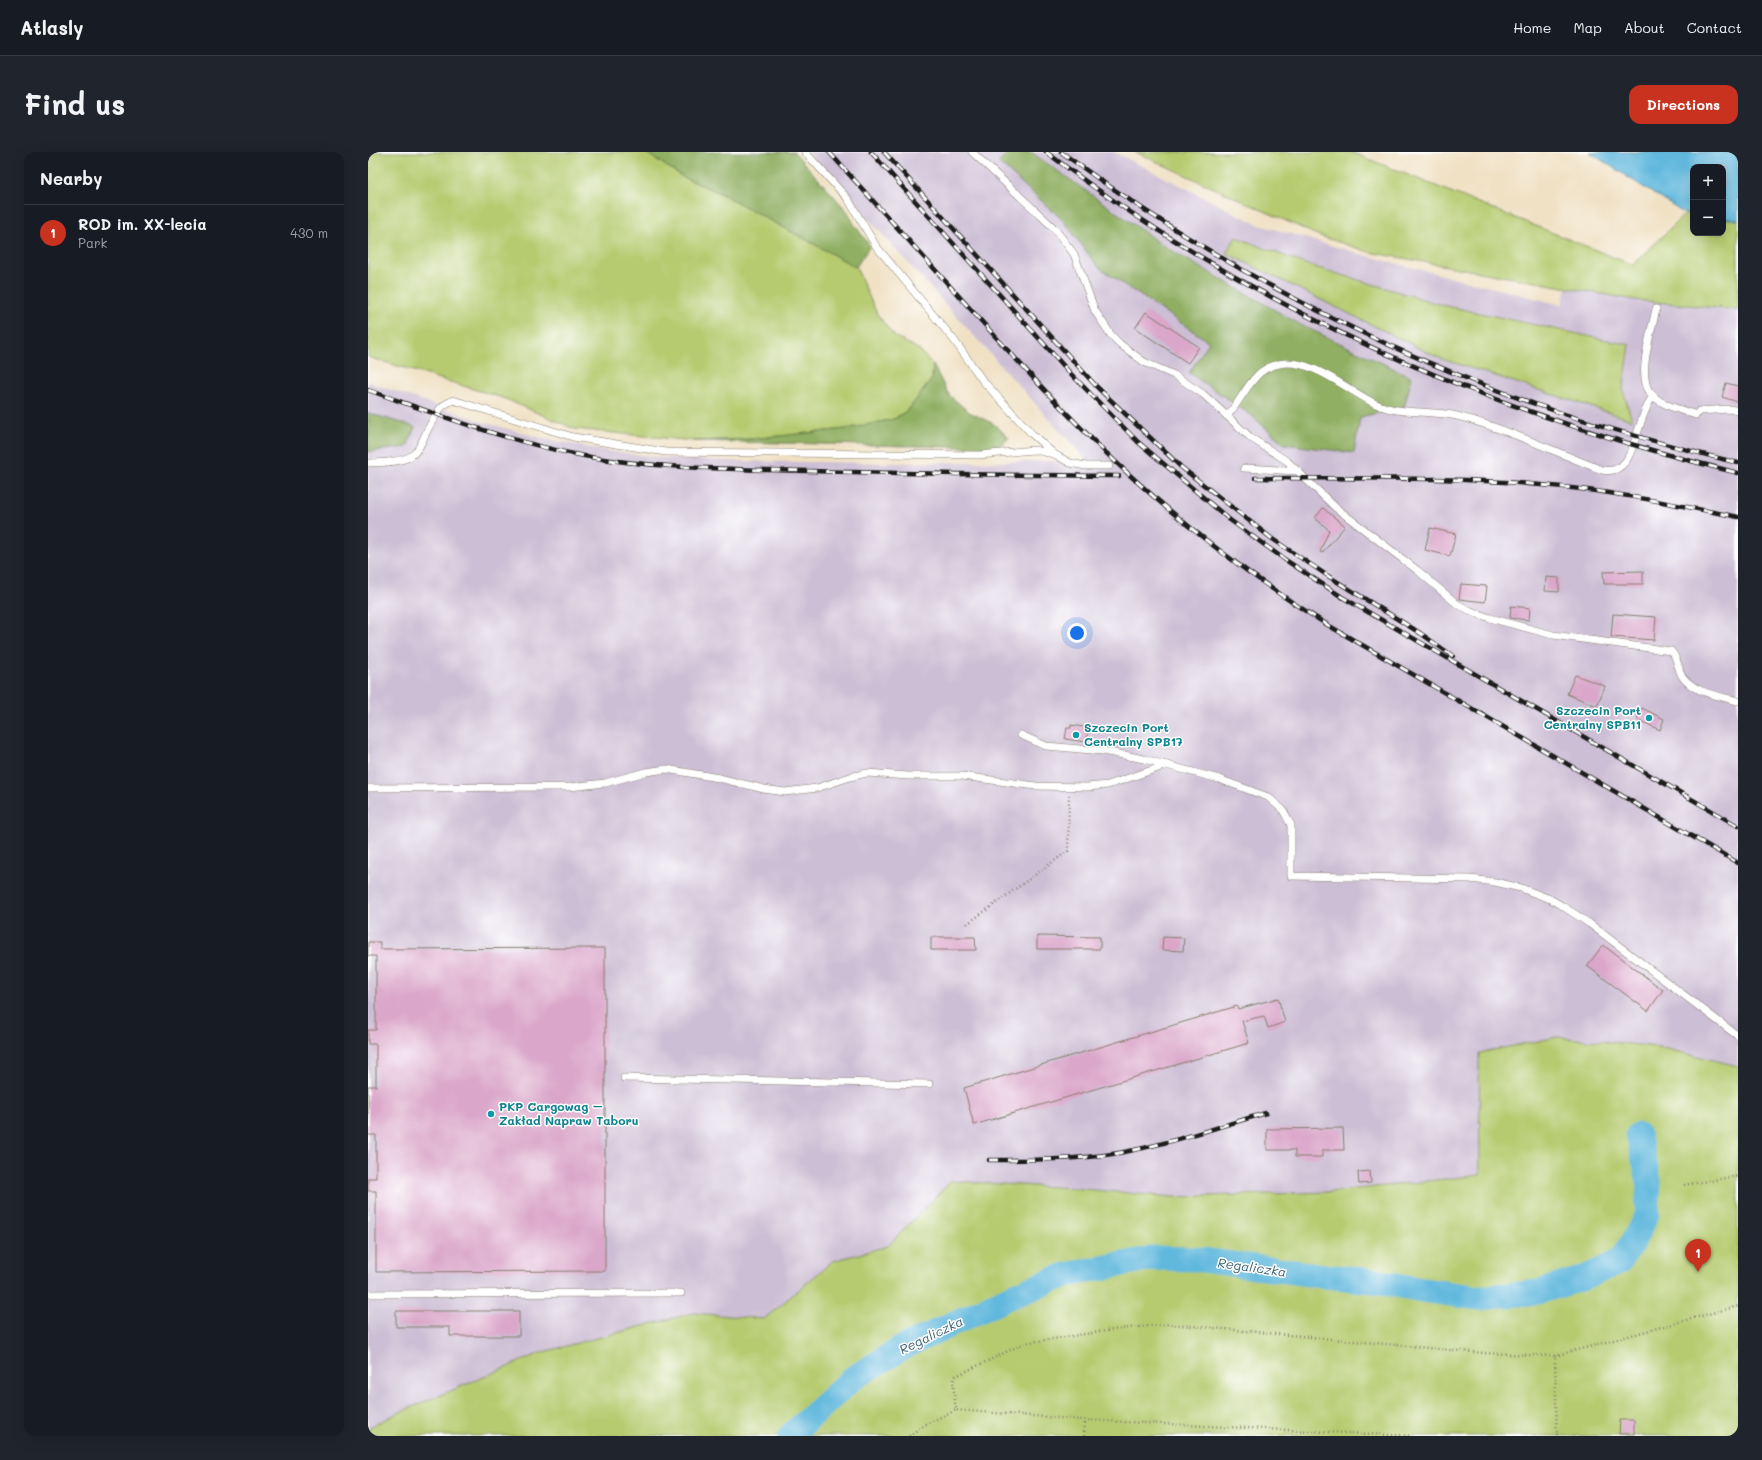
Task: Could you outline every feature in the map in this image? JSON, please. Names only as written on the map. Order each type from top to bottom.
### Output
[{"type":"lane","points":[[806,152],[848,199],[876,246],[954,340],[983,381],[1032,434],[1061,459],[1078,465],[1108,466]]},
{"type":"lane","points":[[972,152],[1054,228],[1066,242],[1078,263],[1096,311],[1111,335],[1144,362],[1193,386],[1251,438],[1279,455],[1300,471],[1336,508],[1417,570],[1446,596],[1471,611],[1553,635],[1671,650],[1675,655],[1681,674],[1688,683],[1704,691],[1738,701]]},
{"type":"lane","points":[[1656,309],[1644,367],[1646,383],[1648,390],[1652,395],[1666,404],[1696,415],[1699,411],[1730,408],[1738,411]]},
{"type":"lane","points":[[1227,416],[1241,400],[1253,378],[1264,368],[1281,363],[1295,364],[1321,373],[1365,398],[1387,408],[1428,412],[1467,419],[1602,470],[1611,471],[1624,463],[1630,455],[1652,395]]},
{"type":"lane","points":[[368,463],[402,461],[412,456],[418,450],[440,409],[444,404],[453,400],[573,437],[666,452],[979,455],[1034,450],[1054,454]]},
{"type":"lane","points":[[1244,468],[1300,471]]},
{"type":"lane","points":[[1021,735],[1046,746],[1104,751],[1167,765],[1224,781],[1268,797],[1279,805],[1286,814],[1291,825],[1291,876],[1470,879],[1495,882],[1536,893],[1564,907],[1590,924],[1738,1036]]},
{"type":"lane","points":[[368,788],[570,787],[605,783],[646,772],[666,769],[785,792],[817,788],[867,773],[908,776],[966,776],[1036,786],[1070,787],[1108,785],[1167,765]]},
{"type":"lane","points":[[624,1078],[929,1084]]},
{"type":"lane","points":[[368,1294],[681,1293]]},
{"type":"path","points":[[967,924],[1068,851],[1070,787]]},
{"type":"path","points":[[1684,1185],[1738,1176]]},
{"type":"path","points":[[956,1410],[953,1382],[956,1376],[1025,1343],[1119,1329],[1163,1325],[1397,1344],[1483,1354],[1555,1356],[1738,1306]]},
{"type":"path","points":[[1555,1356],[1556,1436]]},
{"type":"path","points":[[908,1436],[926,1424],[956,1410],[1085,1420],[1409,1436]]},
{"type":"path","points":[[1084,1436],[1085,1420]]},
{"type":"shaded area","points":[[808,152],[1114,152],[1259,225],[1386,261],[1562,305],[1567,286],[1738,309],[1738,1066],[1659,1047],[1557,1037],[1479,1053],[1480,1175],[1331,1192],[1173,1197],[1072,1188],[951,1181],[888,1246],[833,1261],[764,1319],[693,1313],[543,1352],[398,1413],[368,1428],[368,382],[483,422],[545,439],[608,451],[665,458],[730,461],[895,463],[1087,461]]},
{"type":"green space","points":[[368,152],[645,152],[683,177],[722,194],[856,267],[877,314],[894,336],[918,349],[933,365],[932,379],[908,410],[894,419],[846,429],[751,439],[693,441],[575,429],[503,398],[368,357]]},
{"type":"green space","points":[[645,152],[794,152],[848,212],[854,224],[870,246],[856,267],[722,194],[683,177]]},
{"type":"green space","points":[[1008,152],[1031,152],[1167,248],[1301,325],[1412,377],[1404,407],[1360,417],[1354,453],[1284,444],[1251,415],[1189,373],[1209,342],[1098,267],[1063,220],[999,163]]},
{"type":"green space","points":[[1135,152],[1351,152],[1633,265],[1685,214],[1690,215],[1690,236],[1726,236],[1726,218],[1738,220],[1738,310],[1635,300],[1369,252],[1317,235]]},
{"type":"green space","points":[[1236,237],[1305,264],[1442,305],[1630,345],[1623,390],[1632,420],[1439,358],[1226,253]]},
{"type":"green space","points":[[933,365],[949,395],[969,412],[994,424],[1009,438],[997,448],[693,441],[751,439],[846,429],[894,419],[908,410],[932,379]]},
{"type":"green space","points":[[368,413],[415,427],[407,447],[368,452]]},
{"type":"green space","points":[[1557,1037],[1659,1047],[1738,1066],[1738,1436],[368,1436],[368,1428],[398,1413],[543,1352],[693,1313],[764,1319],[833,1261],[888,1246],[951,1181],[1072,1188],[1173,1197],[1331,1192],[1480,1175],[1479,1053]]},
{"type":"water","points":[[1589,152],[1738,152],[1738,220],[1726,218],[1726,164],[1690,164],[1690,215],[1685,214]]},
{"type":"building","points":[[1146,312],[1199,347],[1188,363],[1135,328]]},
{"type":"building","points":[[1726,383],[1738,386],[1738,402],[1722,397]]},
{"type":"building","points":[[1323,508],[1345,526],[1322,553],[1320,552],[1329,530],[1315,518]]},
{"type":"building","points":[[1430,528],[1456,534],[1450,556],[1425,550]]},
{"type":"building","points":[[1643,571],[1643,584],[1604,584],[1603,572]]},
{"type":"building","points":[[1546,577],[1559,578],[1559,592],[1545,591]]},
{"type":"building","points":[[1461,584],[1487,586],[1485,602],[1459,599]]},
{"type":"building","points":[[1511,606],[1530,608],[1529,620],[1510,618]]},
{"type":"building","points":[[1613,614],[1656,617],[1654,640],[1611,637]]},
{"type":"building","points":[[1575,675],[1605,686],[1597,706],[1567,694]]},
{"type":"building","points":[[1642,708],[1664,719],[1660,730],[1637,719]]},
{"type":"building","name":"Szczecin Port Centralny SPB17","points":[[1071,725],[1084,727],[1084,731],[1088,731],[1086,742],[1065,739],[1067,728],[1071,728]]},
{"type":"building","points":[[1037,936],[1100,937],[1100,949],[1037,949]]},
{"type":"building","points":[[931,937],[975,937],[976,950],[931,950]]},
{"type":"building","points":[[1163,937],[1184,938],[1183,951],[1162,950]]},
{"type":"building","name":"PKP Cargowag – Zakład Napraw Taboru","points":[[368,942],[380,942],[380,949],[605,948],[605,1271],[376,1272],[376,1191],[368,1191],[368,1178],[376,1178],[376,1135],[368,1135],[368,1086],[376,1086],[376,1044],[368,1044],[368,1030],[376,1030],[376,956],[368,956]]},
{"type":"building","points":[[1603,945],[1663,990],[1648,1011],[1587,966]]},
{"type":"building","points":[[1278,998],[1285,1022],[1268,1028],[1264,1016],[1242,1021],[1249,1043],[974,1125],[964,1088],[1237,1006],[1238,1009]]},
{"type":"building","points":[[1343,1128],[1344,1150],[1322,1150],[1322,1157],[1295,1157],[1295,1150],[1267,1150],[1267,1129]]},
{"type":"building","points":[[1370,1171],[1371,1183],[1359,1184],[1358,1172]]},
{"type":"building","points":[[396,1311],[519,1311],[519,1336],[450,1336],[450,1327],[396,1327]]},
{"type":"building","points":[[1620,1420],[1634,1420],[1634,1434],[1619,1434]]},
{"type":"waterway","name":"Regaliczka","points":[[790,1436],[853,1378],[904,1347],[1007,1298],[1066,1275],[1154,1258],[1194,1259],[1375,1281],[1422,1290],[1479,1298],[1538,1292],[1584,1278],[1619,1262],[1632,1243],[1647,1214],[1649,1181],[1638,1135]]},
{"type":"railway","points":[[829,152],[1002,344],[1075,422],[1133,478],[1226,556],[1275,591],[1326,624],[1738,863]]},
{"type":"railway","points":[[871,152],[1071,374],[1138,442],[1230,520],[1284,559],[1342,597],[1738,826]]},
{"type":"railway","points":[[884,152],[1097,387],[1181,467],[1271,538],[1328,576],[1420,633],[1453,656]]},
{"type":"railway","points":[[1046,152],[1126,209],[1207,261],[1290,307],[1375,349],[1462,386],[1552,419],[1644,448],[1738,473]]},
{"type":"railway","points":[[1061,152],[1116,191],[1230,263],[1289,296],[1349,326],[1472,380],[1560,413],[1636,436],[1738,463]]},
{"type":"railway","points":[[368,390],[501,436],[584,456],[640,464],[753,470],[1119,476]]},
{"type":"railway","points":[[1255,478],[1398,478],[1505,482],[1590,490],[1665,502],[1738,517]]},
{"type":"railway","points":[[989,1160],[1038,1160],[1119,1153],[1175,1140],[1266,1113]]},
{"type":"place","name":"Szczecin Port Centralny SPB11","points":[[1649,718]]},
{"type":"place","name":"Szczecin Port Centralny SPB17","points":[[1076,735]]},
{"type":"place","name":"PKP Cargowag – Zakład Napraw Taboru","points":[[491,1114]]},
{"type":"place","name":"ROD im. XX-lecia","points":[[1698,1272]]}]
